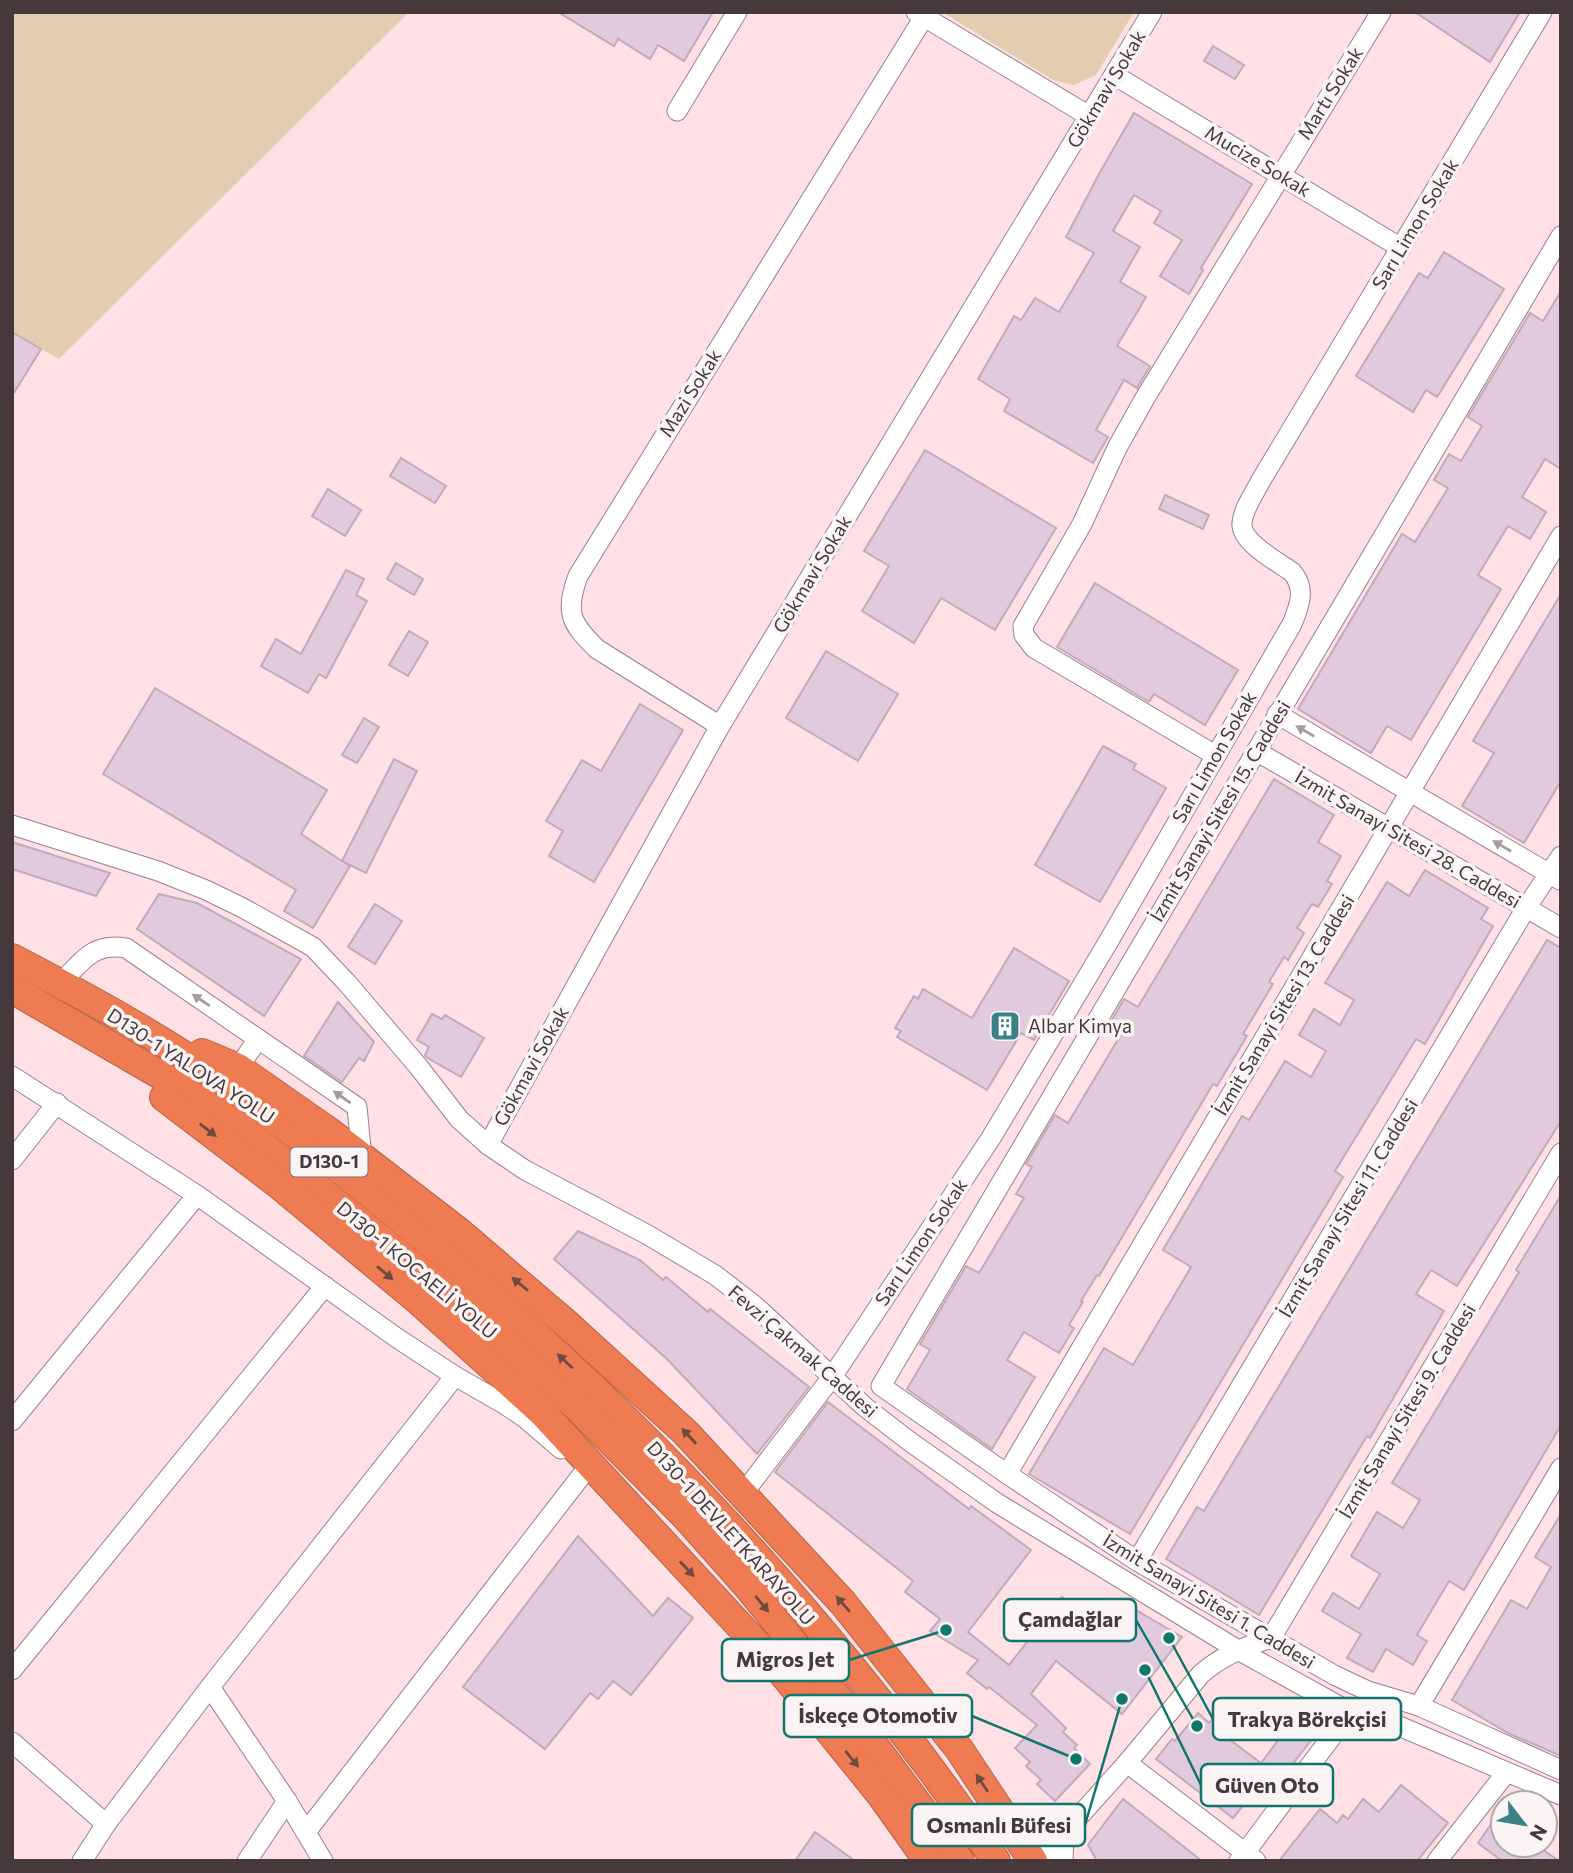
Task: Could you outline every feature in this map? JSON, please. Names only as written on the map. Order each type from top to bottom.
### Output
[{"type":"highway","name":"D130-1 YALOVA YOLU","points":[[12,958],[128,1022],[239,1093],[362,1187],[508,1309],[607,1419]]},
{"type":"highway","points":[[12,990],[155,1090],[278,1184],[419,1301],[542,1412],[776,1665],[880,1795],[928,1861]]},
{"type":"highway","name":"D130-1 KOCAELİ YOLU","points":[[12,990],[171,1081],[238,1126],[460,1304],[541,1374],[607,1419]]},
{"type":"highway","points":[[128,1022],[238,1068],[362,1157],[459,1232],[569,1326],[678,1425],[843,1603],[959,1749],[1033,1861]]},
{"type":"highway","name":"D130-1 DEVLETKARAYOLU","points":[[607,1419],[686,1517],[749,1588],[864,1731],[960,1861]]},
{"type":"highway","name":"D130-1 DEVLETKARAYOLU","points":[[607,1419],[684,1476],[767,1567],[909,1743],[996,1861]]},
{"type":"street","points":[[677,111],[737,12]]},
{"type":"street","name":"Gökmavi Sokak","points":[[488,1145],[720,726],[1152,12]]},
{"type":"street","name":"Martı Sokak","points":[[1215,755],[1034,648],[1024,635],[1023,626],[1082,524],[1117,449],[1145,398],[1381,12]]},
{"type":"street","name":"Sarı Limon Sokak","points":[[742,1495],[832,1377],[991,1138],[1292,624],[1301,588],[1292,572],[1260,550],[1243,532],[1241,523],[1245,512],[1260,482],[1542,12]]},
{"type":"street","points":[[920,15],[1089,116]]},
{"type":"street","name":"Mazi Sokak","points":[[720,726],[597,649],[580,633],[572,620],[572,593],[579,576],[920,15]]},
{"type":"street","name":"Mucize Sokak","points":[[1114,75],[1401,248]]},
{"type":"street","name":"İzmit Sanayi Sitesi 15. Caddesi","points":[[881,1386],[1561,236]]},
{"type":"street","name":"İzmit Sanayi Sitesi 13. Caddesi","points":[[1007,1474],[1561,536]]},
{"type":"street","points":[[1277,714],[1556,877]]},
{"type":"street","name":"İzmit Sanayi Sitesi 28. Caddesi","points":[[1256,751],[1561,928]]},
{"type":"street","name":"Fevzi Çakmak Caddesi","points":[[12,825],[158,871],[206,890],[313,947],[418,1066],[459,1119],[488,1145],[525,1170],[648,1235],[715,1275],[754,1305],[832,1377],[909,1441],[997,1503],[1238,1650],[1350,1712],[1410,1730],[1561,1795]]},
{"type":"street","name":"İzmit Sanayi Sitesi 11. Caddesi","points":[[1137,1561],[1526,908],[1556,877],[1561,856]]},
{"type":"street","points":[[61,983],[88,955],[100,948],[126,948],[357,1107],[362,1157]]},
{"type":"street","points":[[238,1068],[258,1039]]},
{"type":"street","points":[[12,1076],[197,1195],[397,1338],[525,1418],[658,1538]]},
{"type":"street","points":[[12,1160],[57,1103]]},
{"type":"street","name":"İzmit Sanayi Sitesi 9. Caddesi","points":[[1270,1639],[1561,1153]]},
{"type":"street","points":[[12,1421],[197,1195]]},
{"type":"street","points":[[12,1670],[325,1286]]},
{"type":"street","points":[[82,1861],[106,1824],[210,1687],[455,1376]]},
{"type":"street","name":"İzmit Sanayi Sitesi 1. Caddesi","points":[[881,1386],[1137,1561],[1270,1639],[1353,1685],[1419,1706],[1561,1770]]},
{"type":"street","points":[[1419,1706],[1561,1468]]},
{"type":"street","points":[[306,1832],[586,1471]]},
{"type":"street","points":[[1039,1861],[1063,1831],[1127,1763],[1201,1674],[1211,1665],[1238,1650],[1270,1639]]},
{"type":"street","points":[[210,1687],[287,1801],[323,1861]]},
{"type":"street","points":[[1127,1763],[1246,1858],[1350,1712]]},
{"type":"street","points":[[12,1742],[106,1824]]},
{"type":"street","points":[[1437,1861],[1506,1773]]},
{"type":"street","points":[[247,1861],[287,1801]]},
{"type":"street","points":[[1063,1831],[1063,1861]]},
{"type":"shaded area","points":[[12,12],[409,12],[59,359],[12,332]]},
{"type":"shaded area","points":[[942,12],[1134,12],[1096,75],[1074,85],[1053,80]]},
{"type":"building","points":[[558,12],[713,12],[684,61],[658,45],[650,59],[618,39],[614,46]]},
{"type":"building","points":[[1415,12],[1520,12],[1490,62]]},
{"type":"building","points":[[1213,46],[1244,65],[1235,79],[1204,61]]},
{"type":"building","points":[[1134,113],[1252,184],[1201,268],[1203,270],[1189,294],[1160,276],[1182,240],[1154,223],[1161,211],[1134,195],[1113,231],[1140,247],[1120,282],[1146,297],[1117,346],[1150,366],[1137,388],[1124,380],[1096,430],[1108,437],[1093,463],[1004,411],[1010,399],[978,379],[1014,316],[1021,320],[1035,298],[1059,312],[1094,253],[1066,237]]},
{"type":"building","points":[[1444,252],[1504,289],[1437,397],[1426,390],[1413,412],[1356,376],[1419,273],[1428,278]]},
{"type":"building","points":[[1561,291],[1561,469],[1545,459],[1522,497],[1546,512],[1530,539],[1508,526],[1478,575],[1501,589],[1411,740],[1387,726],[1371,753],[1298,709],[1402,534],[1415,542],[1448,488],[1434,480],[1449,454],[1461,461],[1482,426],[1468,417],[1530,313],[1543,321]]},
{"type":"building","points":[[12,332],[41,349],[12,396]]},
{"type":"building","points":[[925,450],[1056,528],[995,630],[941,598],[914,643],[862,611],[889,566],[864,551]]},
{"type":"building","points":[[401,458],[446,486],[435,503],[390,476]]},
{"type":"building","points":[[328,489],[361,510],[345,536],[312,516]]},
{"type":"building","points":[[1165,495],[1209,515],[1203,529],[1159,509]]},
{"type":"building","points":[[396,563],[423,579],[414,595],[387,579]]},
{"type":"building","points":[[346,570],[364,579],[356,595],[367,601],[326,678],[319,674],[308,693],[261,666],[276,639],[301,654]]},
{"type":"building","points":[[1095,583],[1238,670],[1205,725],[1154,694],[1149,702],[1057,647]]},
{"type":"building","points":[[1561,594],[1561,781],[1524,843],[1462,806],[1494,753],[1473,741]]},
{"type":"building","points":[[409,631],[428,642],[408,676],[389,665]]},
{"type":"building","points":[[826,651],[898,694],[858,761],[786,718]]},
{"type":"building","points":[[155,688],[327,790],[301,834],[350,866],[313,928],[284,911],[296,890],[103,774]]},
{"type":"building","points":[[640,704],[683,730],[594,882],[549,856],[563,831],[546,821],[582,760],[601,771]]},
{"type":"building","points":[[364,718],[379,727],[357,763],[342,755]]},
{"type":"building","points":[[1103,746],[1136,764],[1133,769],[1166,788],[1100,902],[1035,865]]},
{"type":"building","points":[[394,759],[417,771],[366,873],[342,861]]},
{"type":"building","points":[[1274,779],[1334,815],[1318,842],[1341,856],[1327,881],[1332,884],[1318,907],[1312,904],[1297,928],[1304,933],[1288,960],[1284,957],[1269,982],[1273,984],[1243,1034],[1247,1036],[1217,1086],[1213,1084],[1099,1276],[1097,1275],[1081,1301],[1083,1302],[1069,1325],[1074,1328],[1059,1353],[1024,1332],[1007,1360],[1035,1377],[992,1449],[907,1389],[930,1350],[920,1344],[966,1266],[979,1273],[1024,1198],[1016,1194],[1032,1167],[1026,1164],[1055,1115],[1068,1123],[1123,1031],[1110,1023],[1124,999],[1138,1007]]},
{"type":"building","points":[[12,842],[110,873],[96,896],[12,869]]},
{"type":"building","points":[[1425,870],[1488,908],[1481,919],[1493,926],[1425,1044],[1416,1039],[1335,1171],[1343,1177],[1130,1534],[1029,1474],[1104,1348],[1133,1365],[1191,1267],[1163,1250],[1242,1116],[1249,1120],[1285,1061],[1311,1077],[1326,1051],[1299,1035],[1314,1009],[1340,1025],[1354,1000],[1325,983],[1387,882],[1409,896]]},
{"type":"building","points":[[159,894],[197,903],[301,959],[264,1016],[137,929]]},
{"type":"building","points":[[375,904],[402,921],[375,964],[348,947]]},
{"type":"building","points":[[1547,940],[1561,948],[1561,1121],[1457,1286],[1431,1270],[1416,1294],[1444,1311],[1370,1438],[1367,1436],[1259,1615],[1166,1559],[1197,1507],[1204,1511]]},
{"type":"building","name":"Albar Kimya","points":[[1014,948],[1069,981],[1034,1040],[1021,1033],[987,1090],[897,1037],[901,1031],[895,1028],[914,996],[918,999],[923,989],[972,1018]]},
{"type":"building","points":[[338,1002],[374,1042],[364,1061],[359,1058],[342,1082],[304,1056]]},
{"type":"building","points":[[432,1014],[442,1019],[445,1015],[484,1038],[461,1077],[426,1057],[429,1047],[417,1040]]},
{"type":"building","points":[[1561,1195],[1561,1425],[1464,1590],[1449,1581],[1417,1635],[1427,1641],[1413,1665],[1386,1649],[1373,1672],[1347,1658],[1361,1634],[1322,1611],[1333,1593],[1359,1609],[1380,1574],[1351,1556],[1377,1512],[1403,1528],[1420,1500],[1392,1483],[1519,1272],[1516,1270]]},
{"type":"building","points":[[578,1231],[640,1260],[663,1280],[666,1277],[708,1312],[710,1309],[809,1387],[757,1454],[667,1359],[554,1259]]},
{"type":"building","points":[[828,1402],[969,1509],[971,1506],[1031,1550],[968,1632],[1009,1665],[1062,1597],[1096,1623],[1117,1599],[1182,1637],[1122,1714],[1056,1661],[1031,1694],[1066,1728],[1063,1732],[1077,1745],[1074,1748],[1090,1764],[1055,1801],[1037,1784],[1041,1780],[1026,1766],[1030,1762],[1015,1748],[1037,1725],[967,1673],[978,1660],[930,1631],[940,1619],[905,1592],[913,1581],[775,1472]]},
{"type":"building","points":[[1561,1514],[1561,1756],[1508,1733],[1452,1700],[1511,1600],[1527,1609],[1551,1567],[1535,1557]]},
{"type":"building","points":[[578,1536],[653,1616],[668,1598],[693,1618],[631,1695],[613,1681],[598,1699],[590,1693],[545,1749],[463,1687]]},
{"type":"building","points":[[1221,1708],[1238,1721],[1225,1736],[1261,1763],[1298,1714],[1319,1730],[1281,1779],[1271,1771],[1233,1818],[1156,1759],[1198,1713],[1209,1723]]},
{"type":"building","points":[[1401,1785],[1448,1823],[1417,1861],[1279,1861],[1320,1809],[1337,1823],[1343,1815],[1348,1819],[1363,1799],[1379,1812]]},
{"type":"building","points":[[1123,1799],[1202,1861],[1097,1861],[1088,1845]]},
{"type":"building","points":[[1489,1827],[1489,1851],[1478,1843]]},
{"type":"building","points":[[815,1832],[855,1861],[795,1861]]},
{"type":"building","points":[[1499,1859],[1559,1861],[1502,1861]]},
{"type":"place","name":"Albar Kimya","points":[[1005,1026]]},
{"type":"place","name":"Migros Jet","points":[[946,1630]]},
{"type":"place","name":"Trakya Börekçisi","points":[[1169,1638]]},
{"type":"place","name":"Güven Oto","points":[[1145,1670]]},
{"type":"place","name":"Osmanlı Büfesi","points":[[1122,1699]]},
{"type":"place","name":"Çamdağlar","points":[[1197,1726]]},
{"type":"place","name":"İskeçe Otomotiv","points":[[1076,1759]]}]
